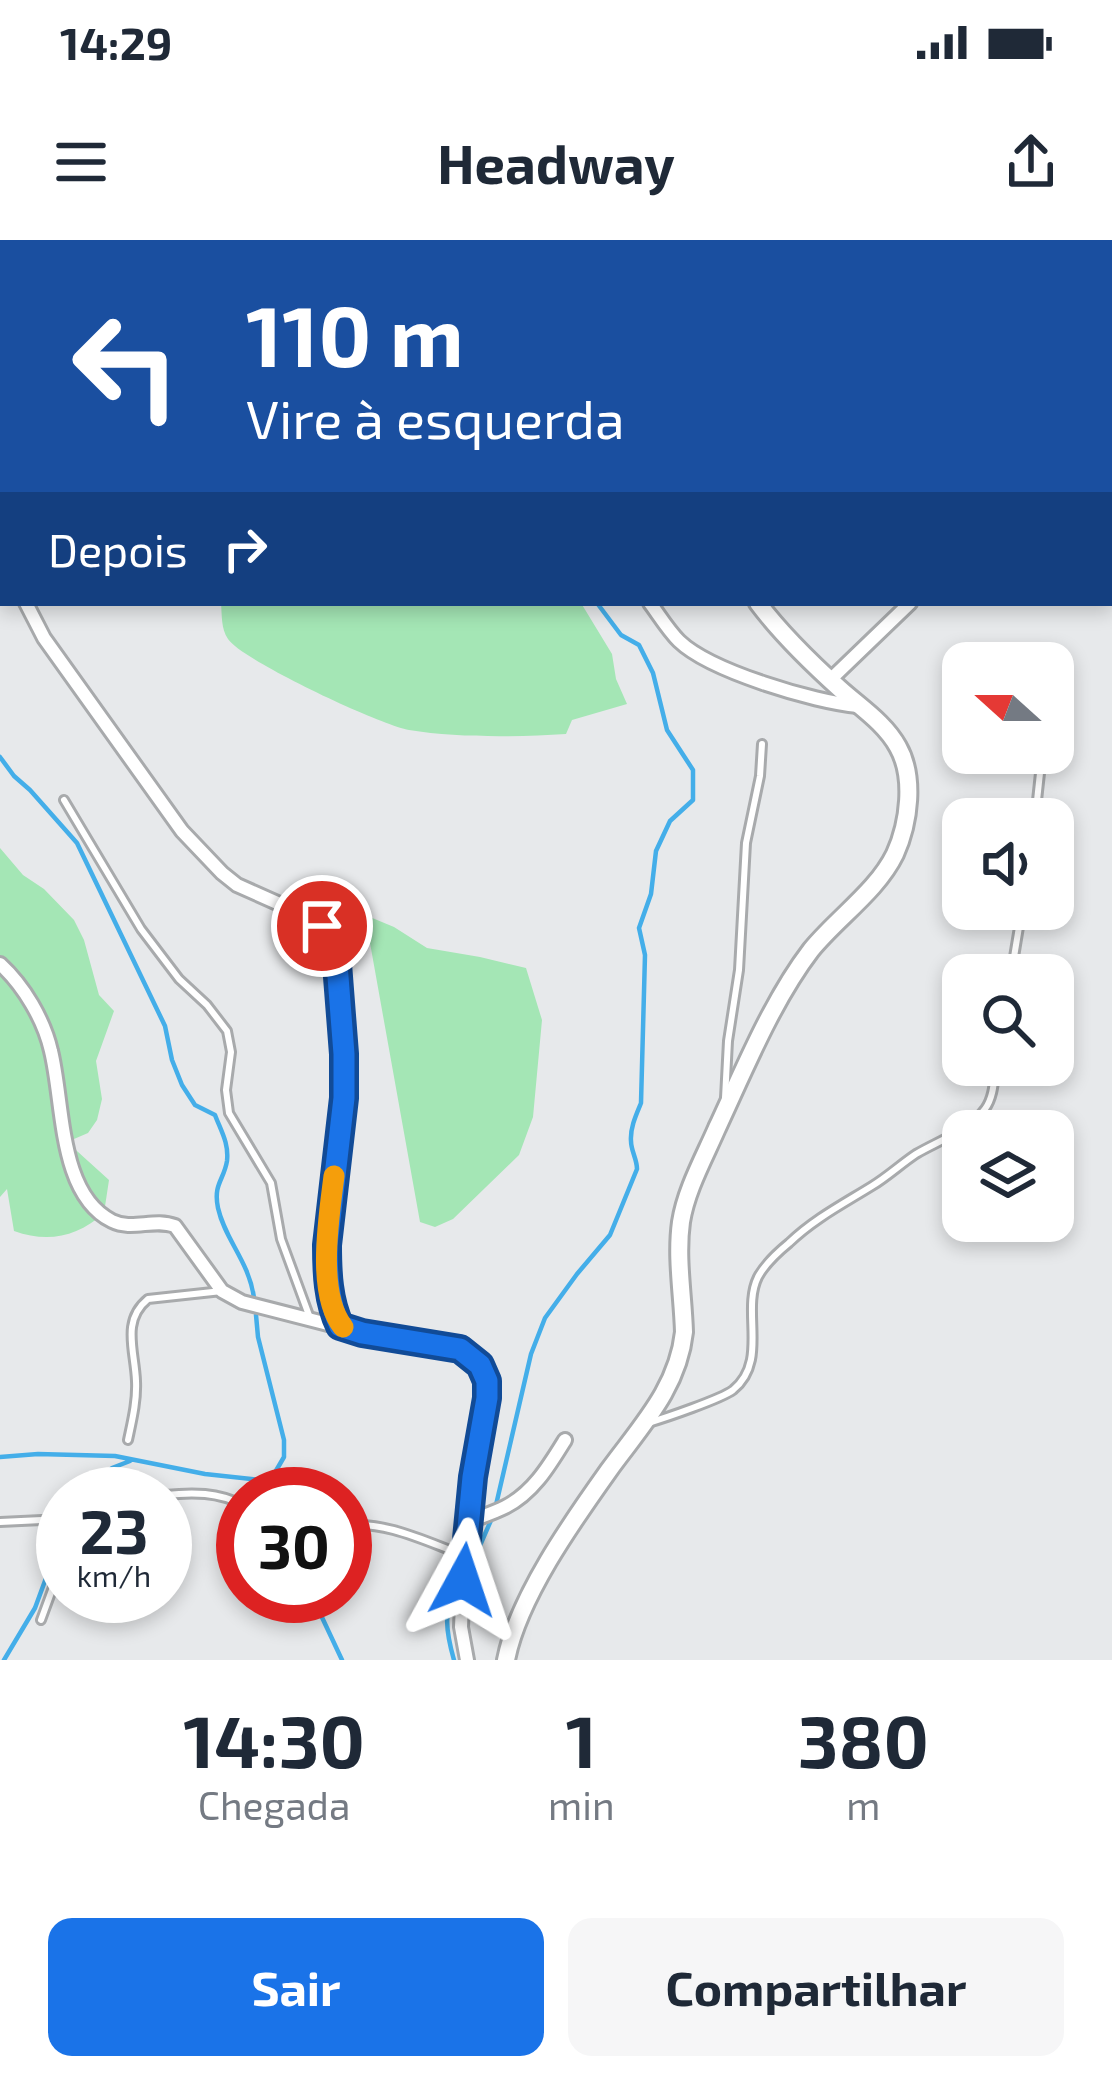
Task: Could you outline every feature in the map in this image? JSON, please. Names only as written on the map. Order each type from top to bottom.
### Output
[{"type":"street","points":[[28,606],[44,638],[110,733],[200,850],[237,885],[311,918],[331,938],[339,969],[344,1098],[327,1268],[340,1326]]},
{"type":"street","points":[[652,606],[678,640],[709,660],[798,695],[859,706]]},
{"type":"street","points":[[506,1660],[524,1606],[546,1568],[674,1376],[685,1332],[682,1222],[724,1113],[796,972],[883,873],[905,824],[906,767],[898,746],[879,722],[802,655],[761,606]]},
{"type":"street","points":[[830,680],[907,606]]},
{"type":"street","points":[[0,964],[42,1024],[51,1048],[77,1183],[92,1207],[122,1225],[166,1222],[175,1226],[222,1291],[242,1302],[362,1333],[460,1349],[480,1365],[487,1398],[464,1556],[461,1627],[467,1660]]},
{"type":"street","points":[[468,1522],[518,1499],[539,1480],[565,1440]]},
{"type":"lane","points":[[724,1113],[746,843],[762,744]]},
{"type":"lane","points":[[64,800],[141,929],[227,1031],[229,1113],[271,1183],[281,1239],[310,1318]]},
{"type":"lane","points":[[645,1424],[735,1389],[749,1363],[754,1339],[752,1302],[765,1268],[834,1207],[971,1122],[984,1111],[992,1086]]},
{"type":"lane","points":[[128,1440],[136,1401],[133,1314],[148,1299],[222,1291]]},
{"type":"lane","points":[[0,1522],[36,1520]]},
{"type":"lane","points":[[372,1527],[464,1556]]},
{"type":"green space","points":[[221,606],[583,606],[612,654],[627,704],[572,720],[566,734],[487,736],[409,730],[313,691],[259,662],[228,639]]},
{"type":"green space","points":[[0,848],[74,920],[99,995],[114,1011],[96,1061],[102,1099],[97,1120],[88,1133],[67,1142],[109,1180],[104,1213],[62,1236],[14,1231],[7,1189],[0,1197]]},
{"type":"green space","points":[[365,915],[427,948],[526,968],[542,1020],[533,1117],[519,1155],[453,1219],[435,1227],[420,1222]]},
{"type":"waterway","points":[[496,1505],[531,1354],[545,1318],[610,1235],[637,1169],[631,1136],[641,1103],[645,955],[639,928],[651,894],[656,851],[670,821],[693,800],[693,770],[667,730],[653,673],[639,645],[621,635],[599,606]]},
{"type":"waterway","points":[[0,757],[77,843],[165,1026],[182,1085],[195,1105],[215,1115],[227,1155],[218,1208],[254,1298]]},
{"type":"waterway","points":[[256,1315],[284,1440],[278,1467]]},
{"type":"waterway","points":[[0,1457],[115,1456],[216,1475]]},
{"type":"waterway","points":[[115,1467],[130,1461]]},
{"type":"waterway","points":[[478,1550],[492,1518]]},
{"type":"waterway","points":[[454,1660],[447,1624],[455,1570]]},
{"type":"waterway","points":[[4,1660],[36,1605]]},
{"type":"waterway","points":[[325,1623],[342,1660]]},
{"type":"slow traffic","points":[[334,1176],[327,1268],[334,1313],[343,1327]]},
{"type":"route","points":[[322,926],[336,951],[344,1054],[344,1098],[327,1245],[334,1313],[340,1326],[460,1349],[480,1365],[487,1398],[463,1580]]}]
